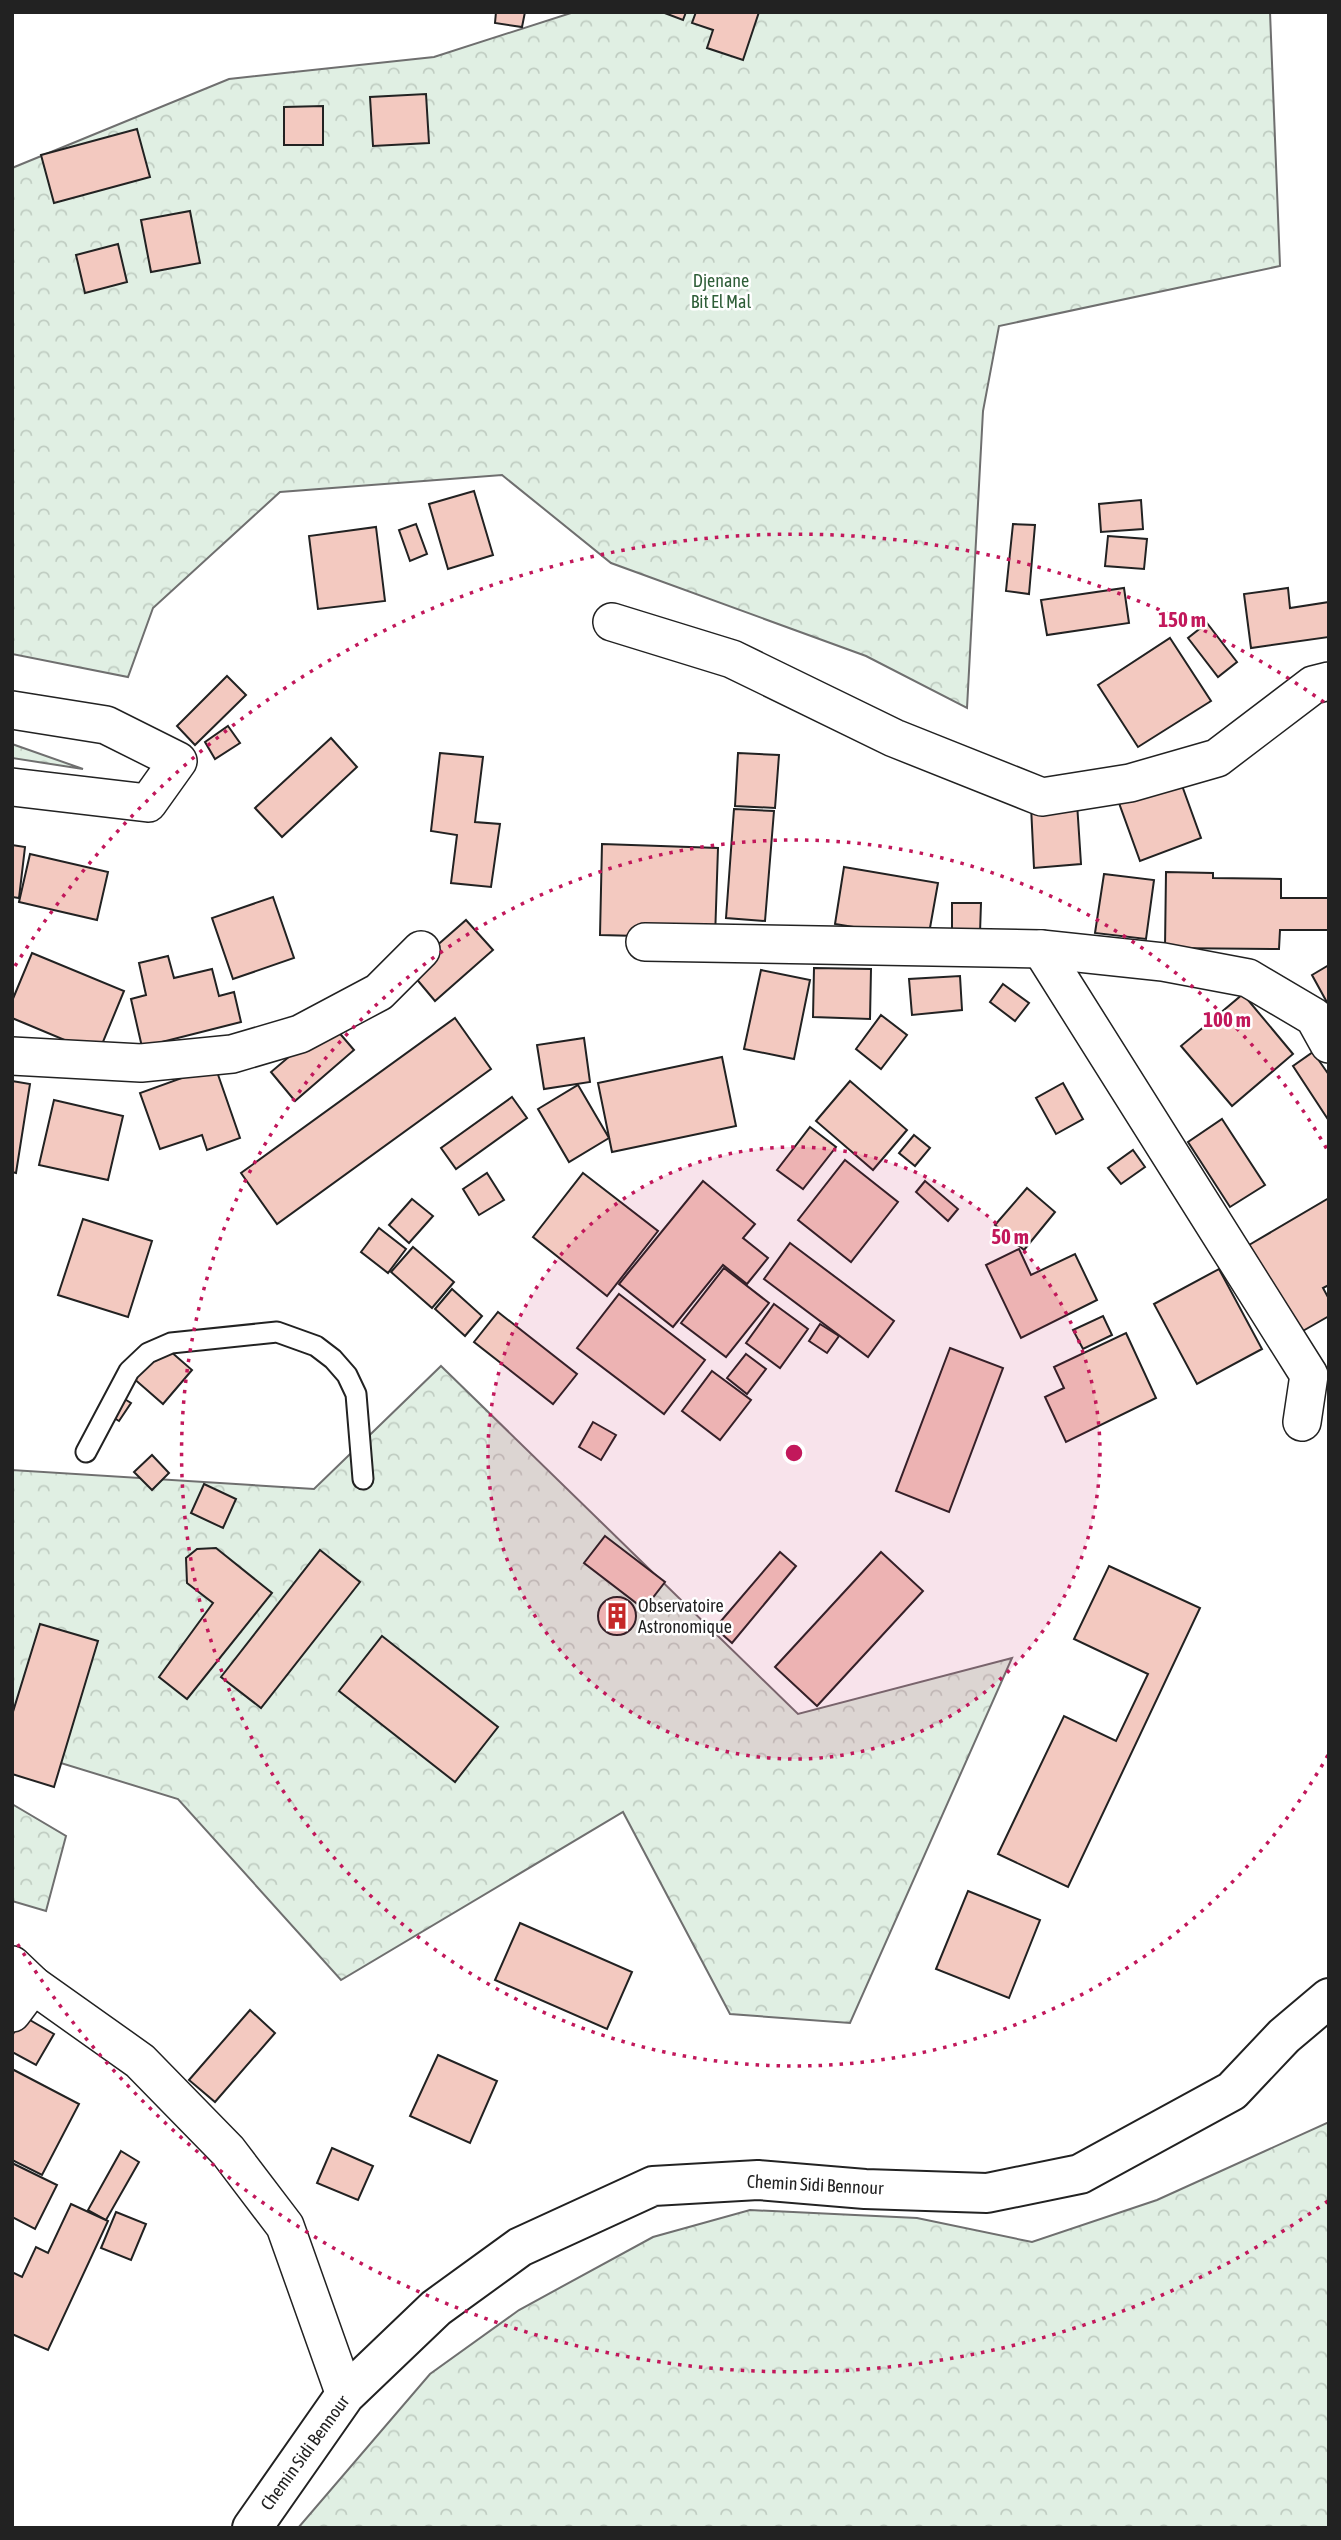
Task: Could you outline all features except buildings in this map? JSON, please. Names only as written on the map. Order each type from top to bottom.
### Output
[{"type":"street","points":[[612,622],[732,659],[894,738],[1042,797],[1130,783],[1217,758],[1313,685],[1329,681]]},
{"type":"street","points":[[12,710],[106,726],[178,761],[148,803],[12,787]]},
{"type":"street","points":[[645,943],[1041,949],[1163,962],[1248,978],[1314,1017],[1329,1044]]},
{"type":"street","points":[[1041,949],[1309,1375],[1302,1422]]},
{"type":"street","points":[[12,1056],[141,1063],[232,1054],[300,1034],[379,992],[421,950]]},
{"type":"street","points":[[19,1988],[140,2061],[228,2151],[285,2226],[345,2395]]},
{"type":"street","name":"Chemin Sidi Bennour","points":[[252,2528],[345,2395],[436,2308],[520,2247],[653,2186],[758,2180],[866,2189],[987,2193],[1080,2174],[1232,2091],[1284,2036],[1329,1998]]},
{"type":"lane","points":[[86,1452],[129,1371],[148,1353],[171,1343],[277,1332],[316,1346],[333,1359],[346,1375],[356,1394],[363,1479]]},
{"type":"green space","name":"Djenane Bit El Mal","points":[[574,12],[1270,12],[1280,266],[999,326],[983,411],[967,708],[866,656],[611,563],[502,475],[280,492],[153,608],[128,677],[12,654],[12,168],[229,79],[434,57]]},
{"type":"green space","points":[[12,744],[83,769],[12,758]]},
{"type":"green space","points":[[441,1366],[798,1714],[1012,1658],[850,2023],[730,2014],[623,1812],[341,1980],[178,1799],[12,1748],[12,1470],[314,1489]]},
{"type":"green space","points":[[12,1804],[66,1836],[46,1911],[12,1901]]},
{"type":"green space","points":[[1329,2122],[1329,2528],[298,2528],[430,2374],[519,2310],[653,2237],[750,2210],[917,2218],[1032,2242],[1157,2200]]},
{"type":"place","name":"Observatoire Astronomique","points":[[617,1616]]}]
